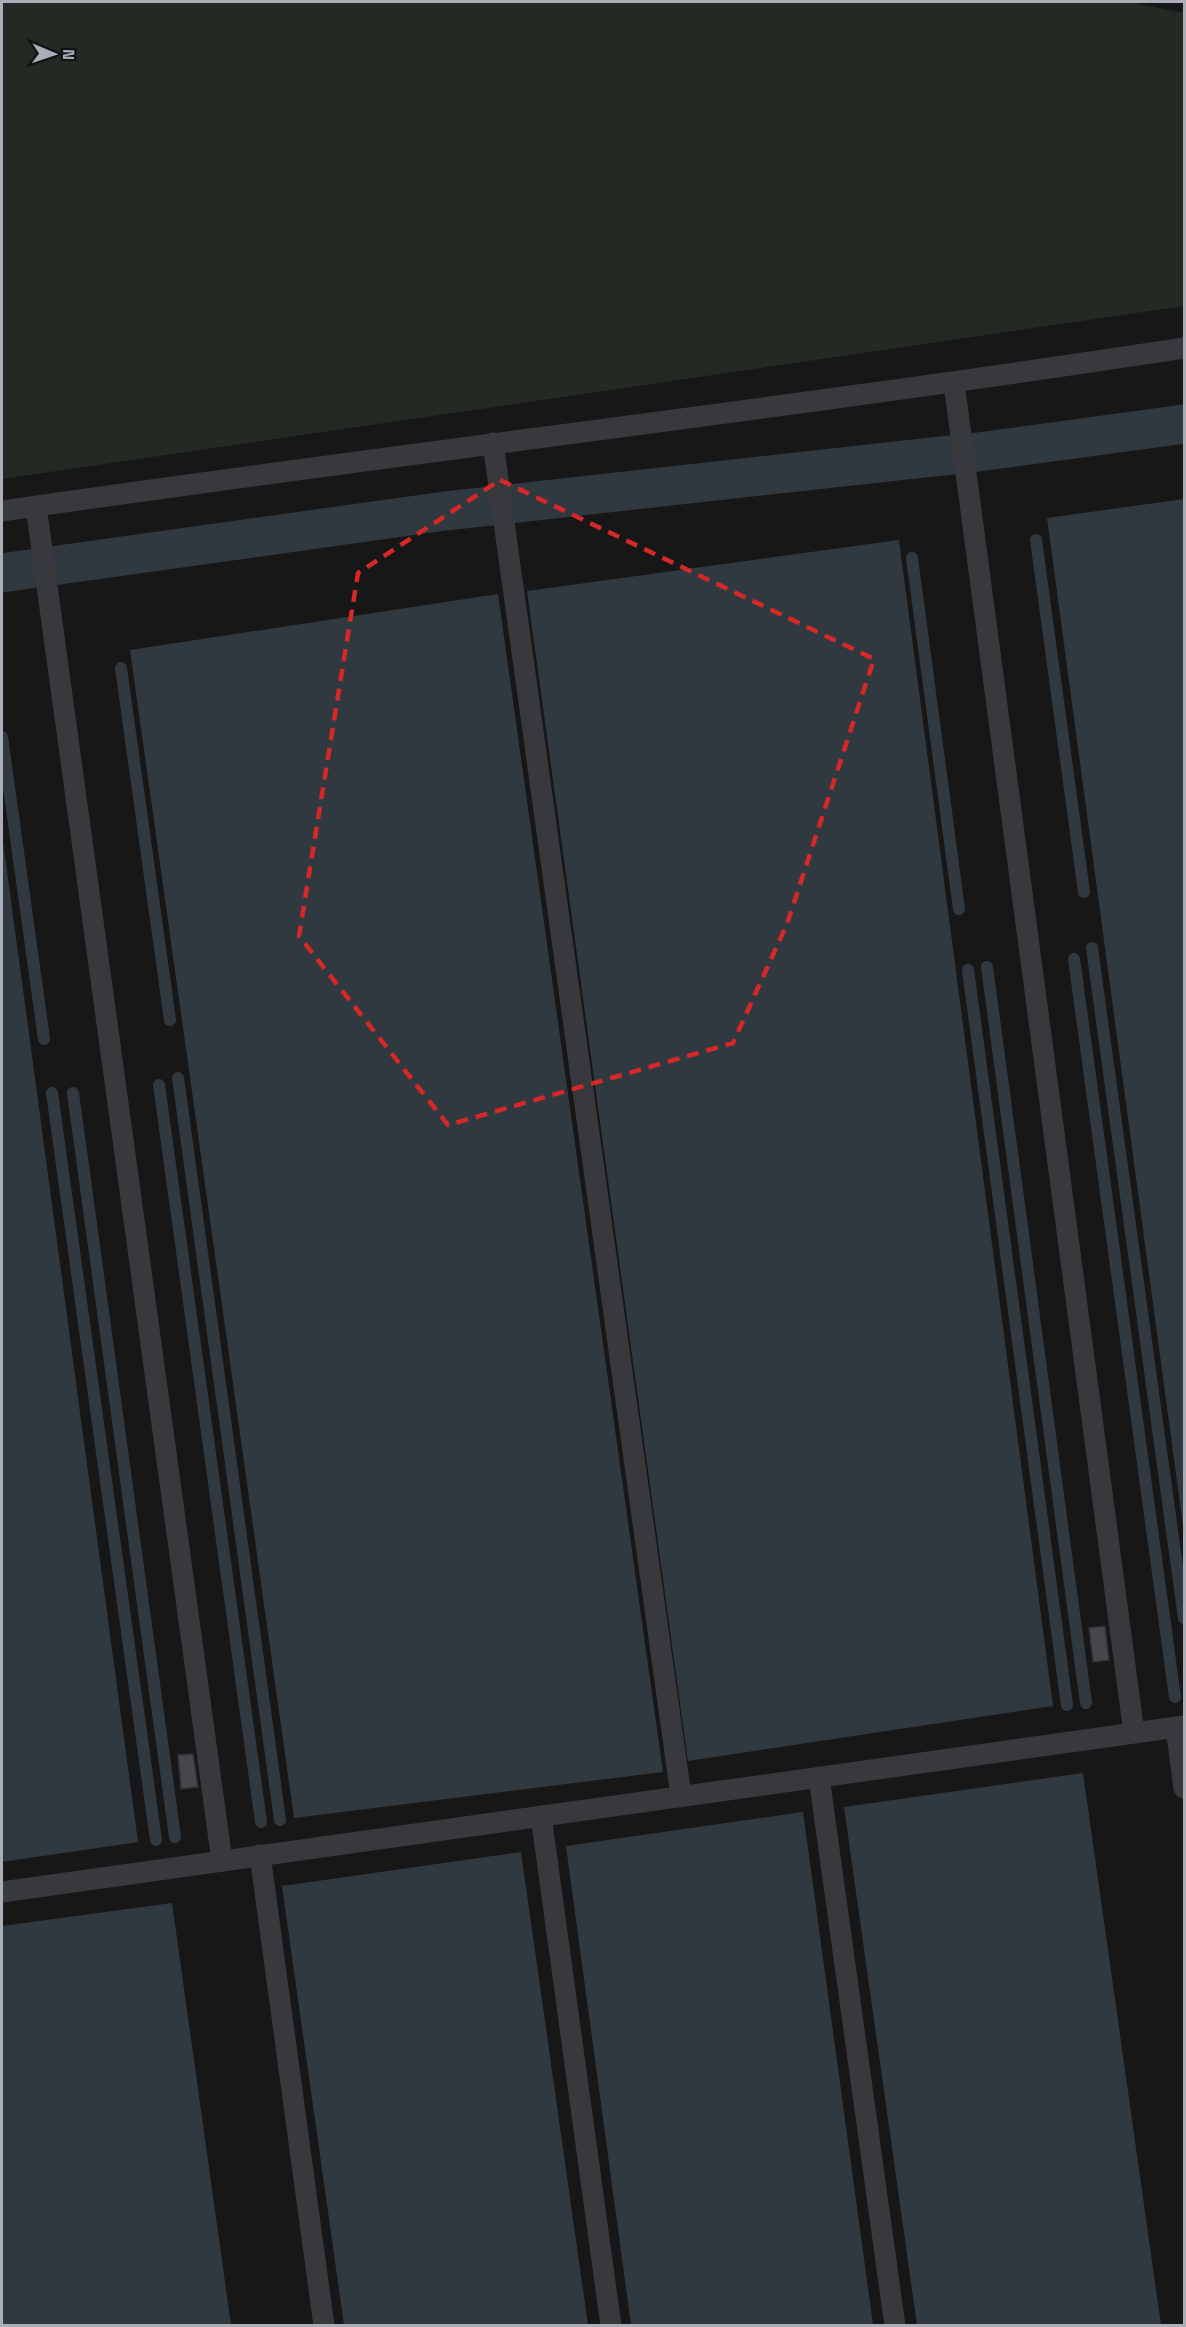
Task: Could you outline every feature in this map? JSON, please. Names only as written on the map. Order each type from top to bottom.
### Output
[{"type":"lane","points":[[2,511],[493,443],[954,383],[1185,348]]},
{"type":"lane","points":[[954,383],[1134,1733]]},
{"type":"lane","points":[[493,443],[681,1796]]},
{"type":"lane","points":[[36,506],[222,1861]]},
{"type":"lane","points":[[2,1892],[1180,1726],[1185,1788]]},
{"type":"lane","points":[[819,1777],[895,2325]]},
{"type":"lane","points":[[541,1816],[611,2325]]},
{"type":"lane","points":[[260,1855],[324,2325]]},
{"type":"highlighted area","points":[[500,480],[874,659],[787,924],[733,1043],[448,1125],[299,936],[358,573]]},
{"type":"shaded area","points":[[2,2],[1129,2],[1184,13],[1184,306],[2,479]]},
{"type":"shaded area","points":[[1184,499],[1184,1533],[1047,518]]},
{"type":"shaded area","points":[[899,540],[1053,1706],[688,1761],[527,591]]},
{"type":"shaded area","points":[[498,594],[663,1772],[294,1818],[130,650]]},
{"type":"shaded area","points":[[2,834],[138,1842],[2,1862]]},
{"type":"shaded area","points":[[1083,1773],[1161,2325],[917,2325],[844,1807]]},
{"type":"shaded area","points":[[803,1812],[873,2325],[631,2325],[566,1846]]},
{"type":"shaded area","points":[[521,1852],[588,2325],[344,2325],[282,1886]]},
{"type":"shaded area","points":[[172,1903],[231,2325],[2,2325],[2,1926]]},
{"type":"building","points":[[1105,1626],[1109,1660],[1093,1662],[1089,1628]]},
{"type":"building","points":[[193,1754],[198,1787],[181,1789],[178,1755]]},
{"type":"waterway","points":[[2,573],[445,511],[978,452],[1184,424]]},
{"type":"waterway","points":[[1036,540],[1084,892]]},
{"type":"waterway","points":[[912,558],[959,909]]},
{"type":"waterway","points":[[121,668],[170,1020]]},
{"type":"waterway","points":[[2,737],[44,1039]]},
{"type":"waterway","points":[[1092,948],[1184,1618]]},
{"type":"waterway","points":[[1074,959],[1175,1697]]},
{"type":"waterway","points":[[987,967],[1086,1703]]},
{"type":"waterway","points":[[968,970],[1067,1705]]},
{"type":"waterway","points":[[178,1078],[280,1820]]},
{"type":"waterway","points":[[159,1085],[261,1822]]},
{"type":"waterway","points":[[52,1093],[156,1840]]},
{"type":"waterway","points":[[73,1093],[175,1837]]}]
